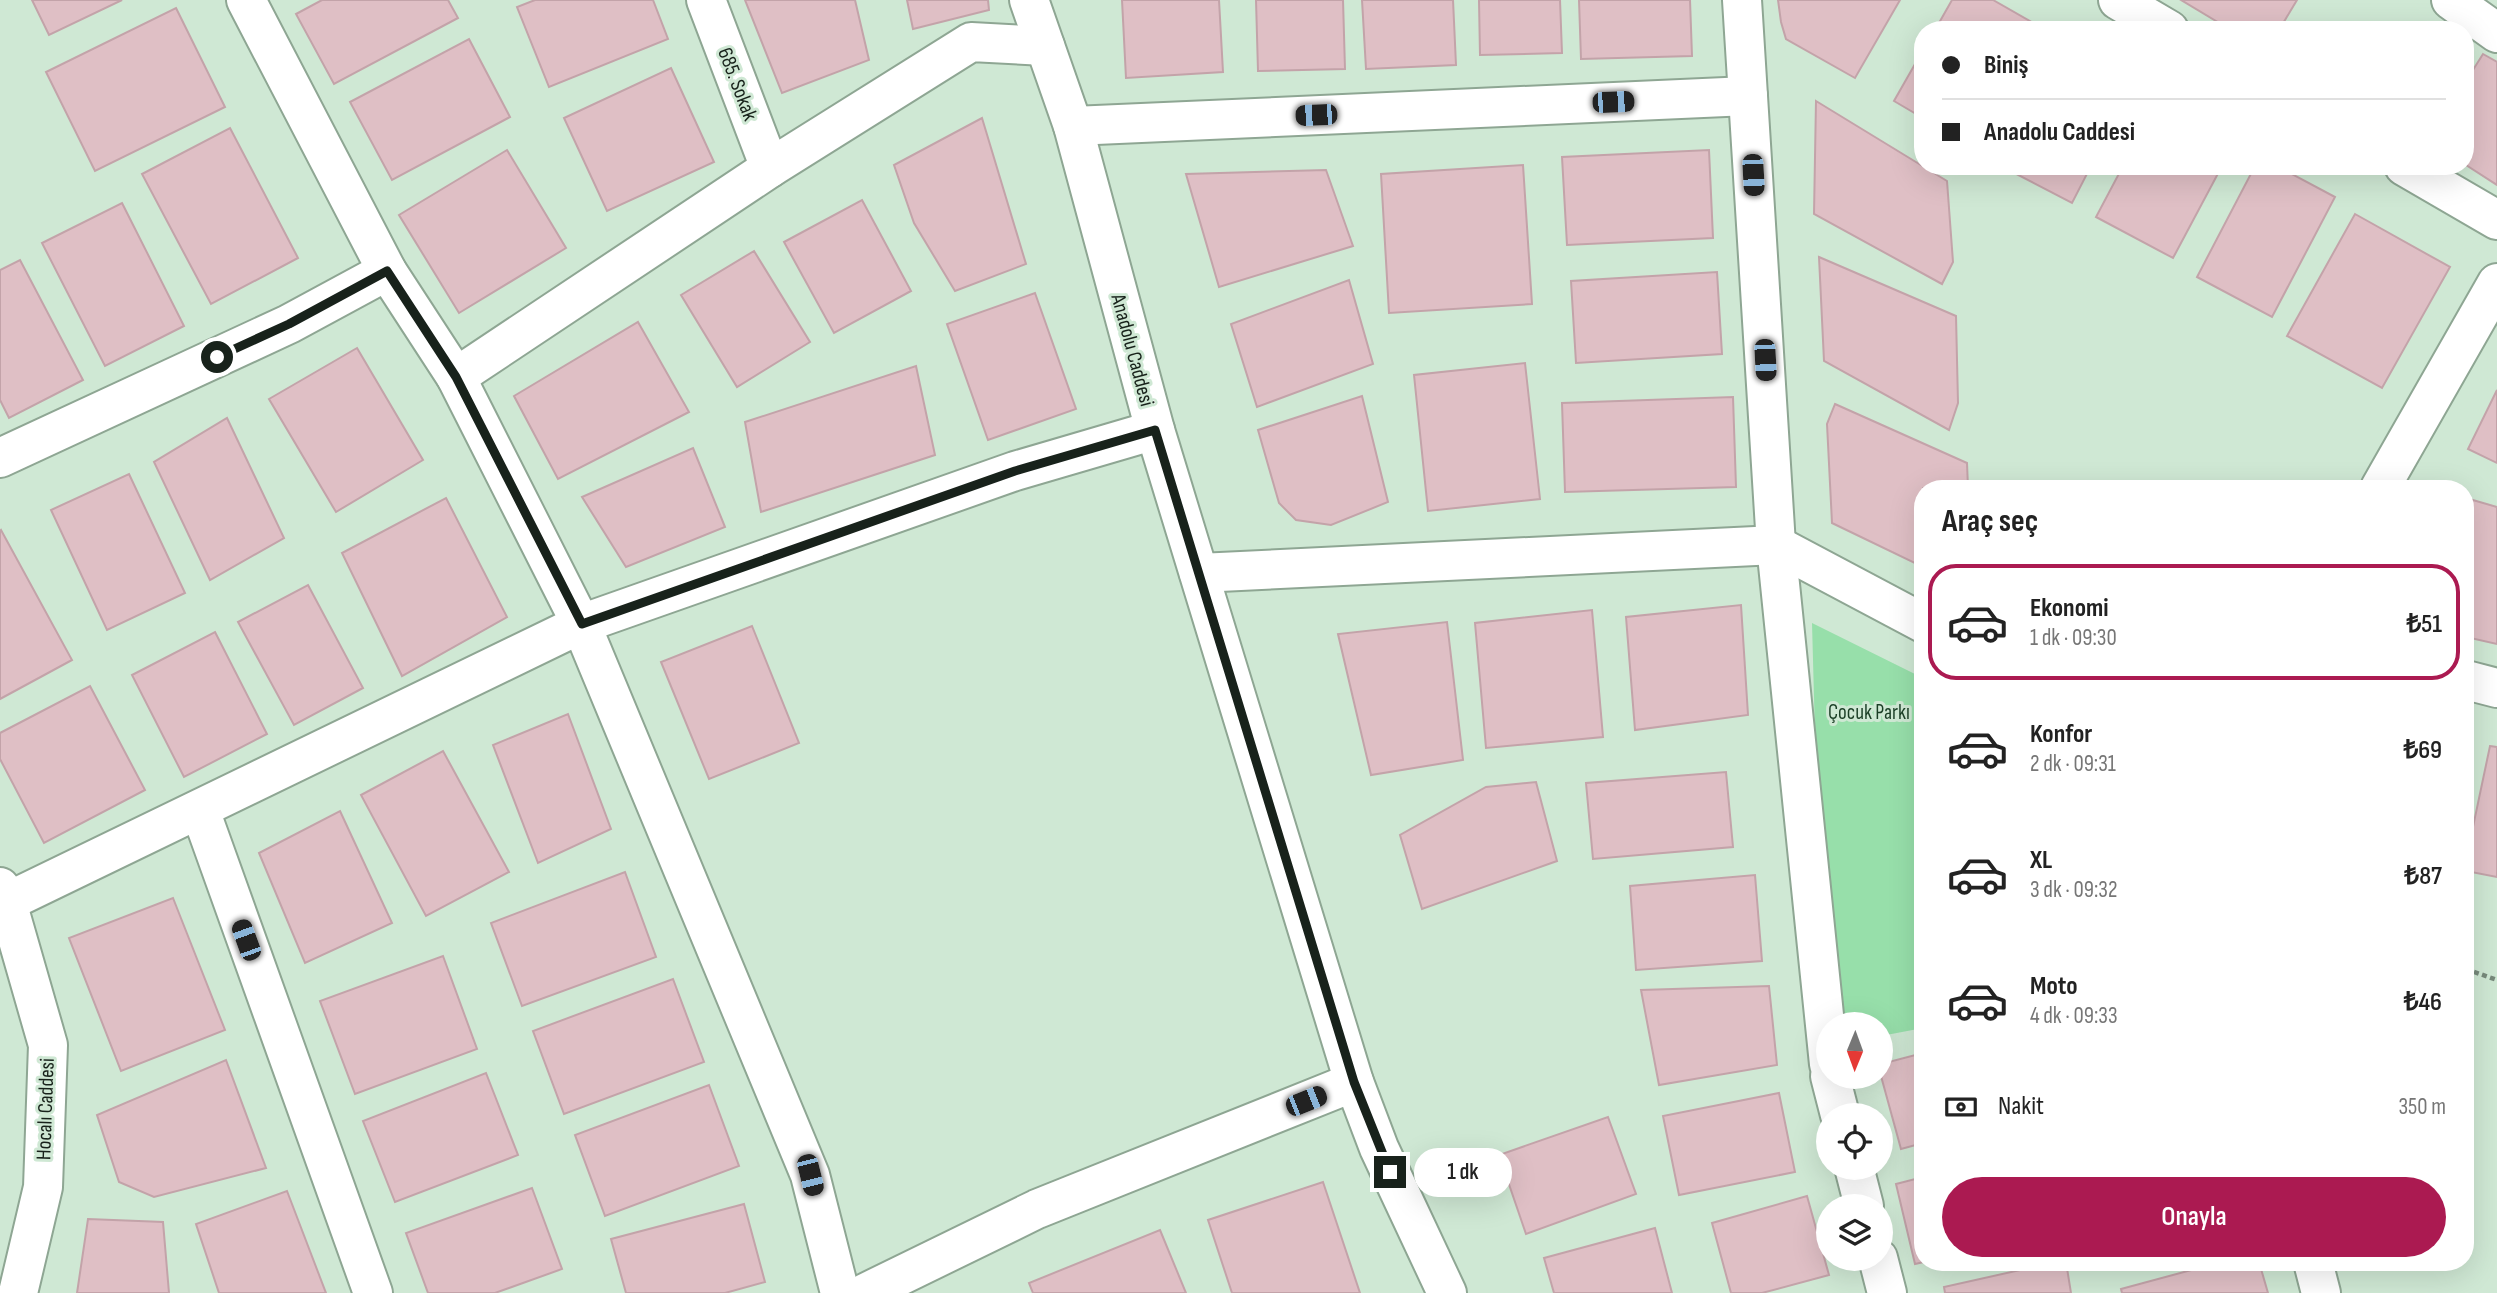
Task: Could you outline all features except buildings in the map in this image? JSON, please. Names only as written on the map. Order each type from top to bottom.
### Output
[{"type":"street","points":[[246,0],[387,271],[456,377],[582,624],[810,1175],[840,1293]]},
{"type":"street","name":"685. Sokak","points":[[706,0],[769,168]]},
{"type":"street","name":"Anadolu Caddesi","points":[[1029,0],[1073,126],[1155,430],[1354,1082],[1379,1148],[1447,1293]]},
{"type":"street","points":[[1742,0],[1776,545],[1824,1012]]},
{"type":"street","points":[[2118,0],[2154,21]]},
{"type":"street","points":[[2451,0],[2497,33]]},
{"type":"street","points":[[456,377],[769,168],[971,43],[1045,46]]},
{"type":"street","points":[[1073,126],[1748,96]]},
{"type":"street","points":[[2420,175],[2497,220]]},
{"type":"street","points":[[0,458],[289,324],[387,271]]},
{"type":"street","points":[[2385,480],[2497,284]]},
{"type":"street","points":[[3,894],[200,810],[582,624],[1015,471],[1155,430]]},
{"type":"street","points":[[1199,573],[1776,545],[1914,618]]},
{"type":"street","points":[[2474,682],[2497,688]]},
{"type":"street","points":[[200,810],[373,1293]]},
{"type":"street","name":"Hocalı Caddesi","points":[[3,894],[48,1045],[43,1187],[18,1293]]},
{"type":"street","points":[[865,1293],[1037,1209],[1354,1082]]},
{"type":"street","points":[[1881,1271],[1887,1293]]},
{"type":"street","points":[[2315,1271],[2321,1293]]},
{"type":"path","points":[[2474,972],[2497,979]]},
{"type":"green space","name":"Çocuk Parkı","points":[[1812,623],[1914,674],[1914,1030],[1894,1034],[1894,1012],[1836,1012],[1818,845]]},
{"type":"route","points":[[217,357],[289,324],[387,271],[456,377],[582,624],[1015,471],[1155,430],[1354,1082],[1390,1172]]}]
